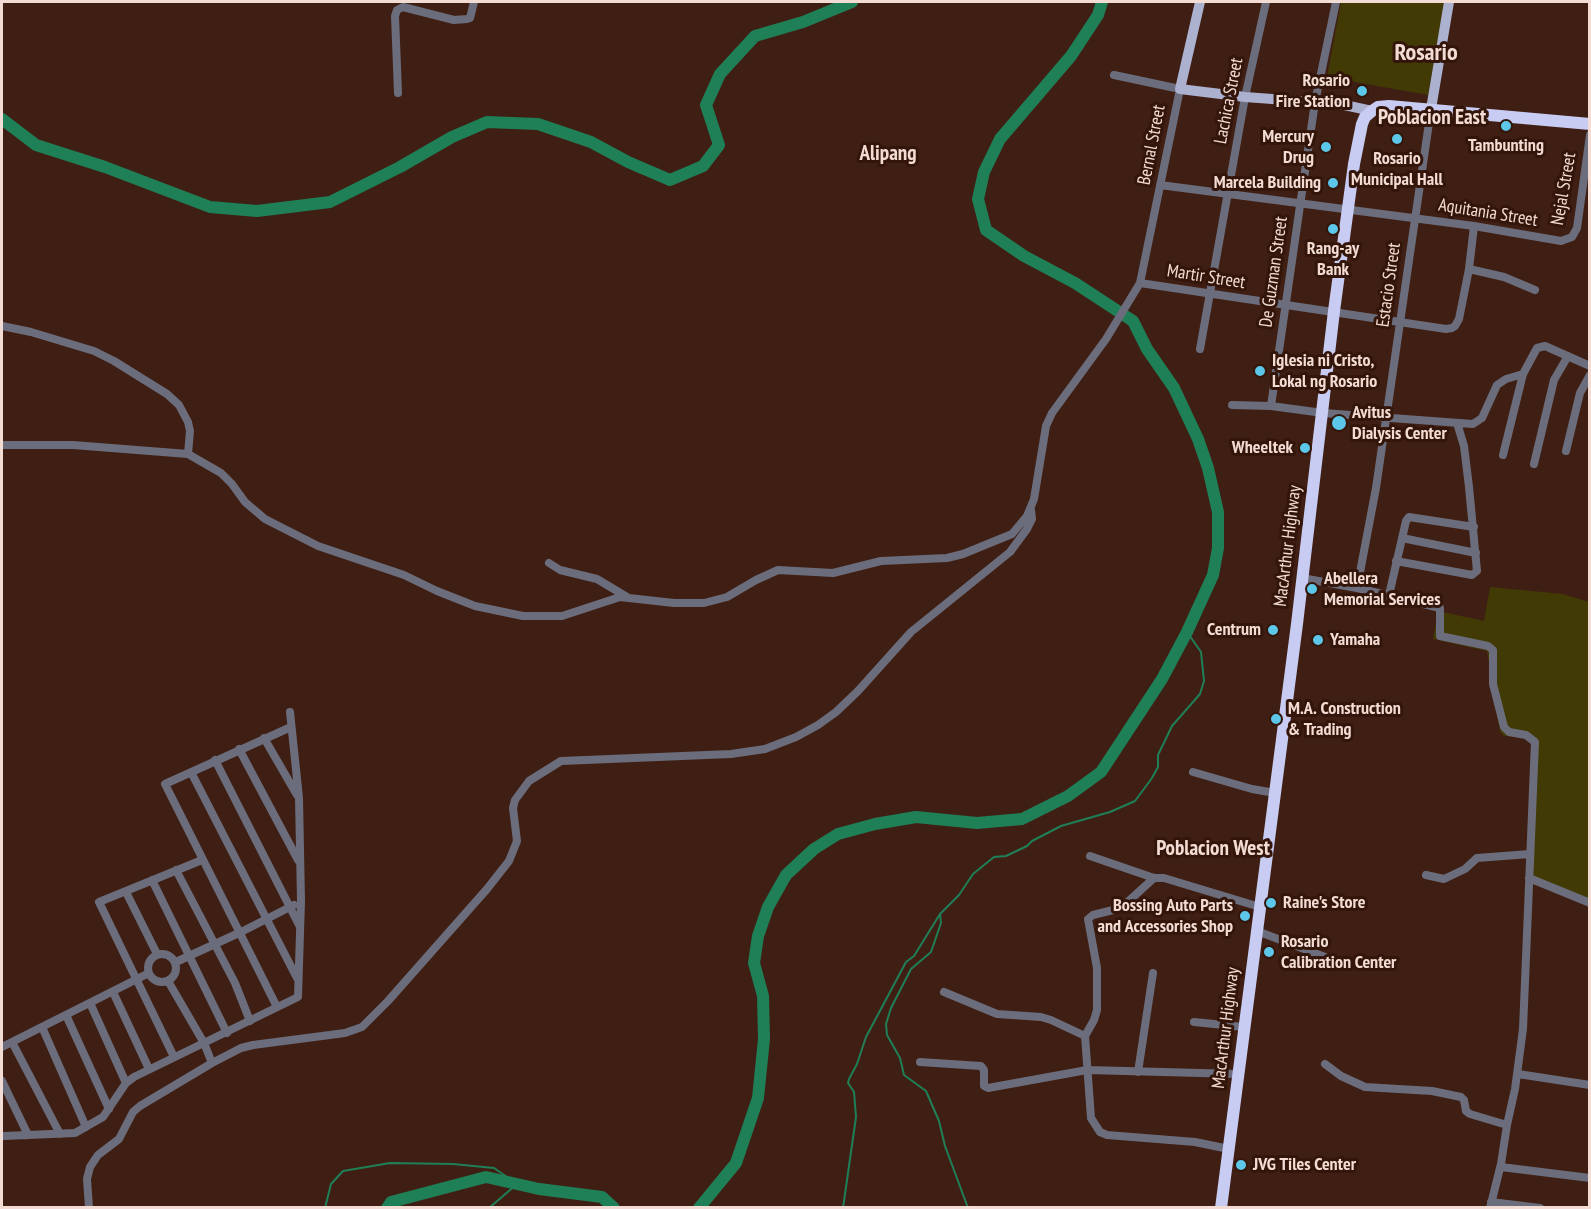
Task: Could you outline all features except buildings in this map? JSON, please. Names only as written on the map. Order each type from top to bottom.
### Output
[{"type":"highway","points":[[1372,111],[1378,106],[1389,106],[1590,124]]},
{"type":"highway","name":"MacArthur Highway","points":[[1221,1208],[1348,209],[1358,137],[1365,117],[1372,111]]},
{"type":"main road","name":"Bernal Street","points":[[1180,89],[1200,2]]},
{"type":"main road","name":"Estacio Street","points":[[1431,109],[1449,2]]},
{"type":"main road","points":[[1180,89],[1358,106],[1372,111]]},
{"type":"street","points":[[398,93],[395,16],[397,10],[403,7],[454,20],[467,19],[470,18],[474,2]]},
{"type":"street","name":"Lachica Street","points":[[1200,349],[1245,97],[1266,2]]},
{"type":"street","name":"De Guzman Street","points":[[1271,406],[1315,102],[1336,2]]},
{"type":"street","points":[[1113,75],[1180,89]]},
{"type":"street","name":"Bernal Street","points":[[89,1208],[87,1179],[90,1167],[98,1155],[119,1139],[133,1112],[212,1063],[253,1044],[345,1033],[362,1026],[388,1001],[509,861],[517,841],[513,817],[515,800],[529,781],[561,761],[712,755],[751,752],[779,745],[818,725],[858,691],[911,632],[1010,552],[1032,519],[1031,510],[1046,426],[1052,413],[1106,339],[1140,284],[1180,89]]},
{"type":"street","name":"Estacio Street","points":[[1357,588],[1387,417],[1431,109]]},
{"type":"street","name":"Nejal Street","points":[[1561,241],[1568,240],[1576,233],[1590,135]]},
{"type":"street","name":"Aquitania Street","points":[[1160,185],[1474,226],[1561,241]]},
{"type":"street","points":[[1474,226],[1469,270],[1504,277],[1535,290]]},
{"type":"street","name":"Martir Street","points":[[1140,284],[1446,329],[1455,326],[1459,319],[1469,270]]},
{"type":"street","points":[[2,326],[40,334],[94,351],[167,394],[179,405],[188,422],[190,431],[188,454]]},
{"type":"street","points":[[1503,455],[1523,374],[1540,346],[1545,346],[1590,366]]},
{"type":"street","points":[[1534,464],[1554,380],[1568,356]]},
{"type":"street","points":[[1232,405],[1271,406],[1473,424],[1478,423],[1485,413],[1497,385],[1506,379],[1523,374]]},
{"type":"street","points":[[1566,451],[1580,393],[1590,375]]},
{"type":"street","points":[[1396,561],[1472,575],[1477,569],[1464,446],[1457,423]]},
{"type":"street","points":[[2,445],[73,445],[188,454],[221,473],[245,502],[266,519],[318,546],[404,575],[475,606],[523,616],[562,616],[620,597],[674,603],[704,603],[727,597],[756,579],[778,570],[833,573],[881,561],[947,558],[1012,534],[1031,510]]},
{"type":"street","points":[[1389,595],[1406,522],[1411,517],[1474,527]]},
{"type":"street","points":[[1402,538],[1476,553]]},
{"type":"street","points":[[549,563],[560,570],[597,579],[628,598]]},
{"type":"street","points":[[1302,578],[1389,595],[1440,609],[1438,633],[1441,636],[1488,646],[1493,650],[1493,684],[1496,703],[1504,727],[1509,732],[1530,737],[1536,745],[1525,1001],[1518,1074],[1501,1167],[1491,1205],[1540,1208]]},
{"type":"street","points":[[4,1136],[75,1133],[103,1117],[126,1083],[149,1069],[298,997],[301,901],[299,798],[290,711]]},
{"type":"street","points":[[277,1007],[165,784],[291,726]]},
{"type":"street","points":[[264,738],[299,798]]},
{"type":"street","points":[[240,749],[300,864]]},
{"type":"street","points":[[215,760],[300,928]]},
{"type":"street","points":[[191,772],[299,982]]},
{"type":"street","points":[[1193,772],[1252,789],[1275,793]]},
{"type":"street","points":[[1426,875],[1444,879],[1466,869],[1477,858],[1530,854]]},
{"type":"street","points":[[1090,856],[1154,878],[1164,878],[1260,907]]},
{"type":"street","points":[[174,1057],[99,902],[202,860]]},
{"type":"street","points":[[176,870],[235,983],[250,1021]]},
{"type":"street","points":[[1154,878],[1121,908],[1093,915],[1088,919],[1097,968],[1097,1010],[1085,1036],[1091,1118],[1100,1132],[1107,1135],[1195,1142],[1228,1149]]},
{"type":"street","points":[[1529,878],[1590,903]]},
{"type":"street","points":[[152,880],[227,1033]]},
{"type":"street","points":[[126,892],[157,954]]},
{"type":"street","points":[[176,962],[215,945],[301,901]]},
{"type":"street","points":[[1257,931],[1325,957]]},
{"type":"street","points":[[157,954],[168,954],[176,962],[176,973],[168,981],[157,981],[149,973],[149,962],[157,954]]},
{"type":"street","points":[[2,1047],[149,973]]},
{"type":"street","points":[[1138,1072],[1153,973]]},
{"type":"street","points":[[168,981],[204,1043],[212,1063]]},
{"type":"street","points":[[113,992],[149,1069]]},
{"type":"street","points":[[944,993],[997,1014],[1041,1017],[1051,1020],[1085,1036]]},
{"type":"street","points":[[90,1003],[126,1083]]},
{"type":"street","points":[[66,1015],[109,1109]]},
{"type":"street","points":[[1194,1022],[1244,1027]]},
{"type":"street","points":[[42,1027],[86,1127]]},
{"type":"street","points":[[12,1042],[60,1134]]},
{"type":"street","points":[[920,1062],[981,1066],[984,1070],[984,1086],[988,1088],[1087,1070],[1238,1074]]},
{"type":"street","points":[[1325,1064],[1341,1076],[1365,1088],[1432,1091],[1461,1097],[1465,1102],[1466,1111],[1470,1114],[1507,1125]]},
{"type":"street","points":[[1518,1074],[1590,1084]]},
{"type":"street","points":[[2,1081],[28,1135]]},
{"type":"street","points":[[1501,1167],[1590,1178]]},
{"type":"shaded area","points":[[1341,2],[1445,2],[1428,95],[1327,77]]},
{"type":"shaded area","points":[[1490,587],[1563,594],[1589,602],[1589,904],[1531,880],[1538,743],[1526,737],[1504,736],[1500,732],[1487,651],[1433,639],[1438,611],[1484,621]]},
{"type":"waterway","points":[[2,119],[36,145],[105,167],[210,207],[257,211],[330,202],[400,167],[452,137],[487,122],[538,124],[591,142],[628,162],[670,180],[703,166],[719,145],[706,105],[720,74],[755,36],[803,22],[852,2]]},
{"type":"waterway","points":[[699,1208],[736,1163],[758,1098],[764,1039],[763,996],[754,963],[758,936],[768,907],[786,875],[814,849],[838,834],[875,824],[916,817],[977,823],[1022,819],[1068,796],[1101,772],[1162,679],[1213,575],[1218,548],[1218,512],[1208,468],[1198,439],[1174,388],[1147,349],[1133,321],[1075,283],[1024,256],[986,230],[978,199],[984,172],[1000,139],[1071,56],[1098,15],[1102,2]]},
{"type":"waterway","points":[[843,1208],[856,1117],[854,1092],[848,1083],[849,1079],[866,1037],[906,962],[914,956],[940,914],[959,895],[973,874],[994,857],[1006,856],[1061,826],[1110,812],[1135,801],[1158,767],[1158,755],[1172,726],[1200,694],[1204,681],[1201,652],[1187,632]]},
{"type":"waterway","points":[[940,914],[941,923],[931,952],[911,969],[891,1008],[886,1024],[887,1035],[900,1058],[904,1075],[926,1091],[939,1121],[945,1146],[968,1208]]},
{"type":"waterway","points":[[325,1208],[331,1184],[343,1171],[390,1163],[453,1164],[494,1168],[517,1184],[489,1208]]},
{"type":"waterway","points":[[387,1208],[391,1202],[486,1177],[539,1189],[602,1197],[614,1208]]},
{"type":"place","name":"Rosario Fire Station","points":[[1362,91]]},
{"type":"place","name":"Tambunting","points":[[1506,126]]},
{"type":"place","name":"Rosario Municipal Hall","points":[[1397,139]]},
{"type":"place","name":"Mercury Drug","points":[[1326,147]]},
{"type":"place","name":"Marcela Building","points":[[1333,183]]},
{"type":"place","name":"Rang-ay Bank","points":[[1333,229]]},
{"type":"place","name":"Iglesia ni Cristo, Lokal ng Rosario","points":[[1260,371]]},
{"type":"place","name":"Avitus Dialysis Center","points":[[1339,423]]},
{"type":"place","name":"Wheeltek","points":[[1305,448]]},
{"type":"place","name":"Abellera Memorial Services","points":[[1312,589]]},
{"type":"place","name":"Centrum","points":[[1273,630]]},
{"type":"place","name":"Yamaha","points":[[1318,640]]},
{"type":"place","name":"M.A. Construction & Trading","points":[[1276,719]]},
{"type":"place","name":"Raine's Store","points":[[1271,903]]},
{"type":"place","name":"Bossing Auto Parts and Accessories Shop","points":[[1245,916]]},
{"type":"place","name":"Rosario Calibration Center","points":[[1269,952]]},
{"type":"place","name":"JVG Tiles Center","points":[[1241,1165]]},
{"type":"district","name":"Rosario","points":[[1426,53]]},
{"type":"district","name":"Poblacion East","points":[[1432,118]]},
{"type":"district","name":"Alipang","points":[[888,154]]},
{"type":"district","name":"Poblacion West","points":[[1213,849]]}]
